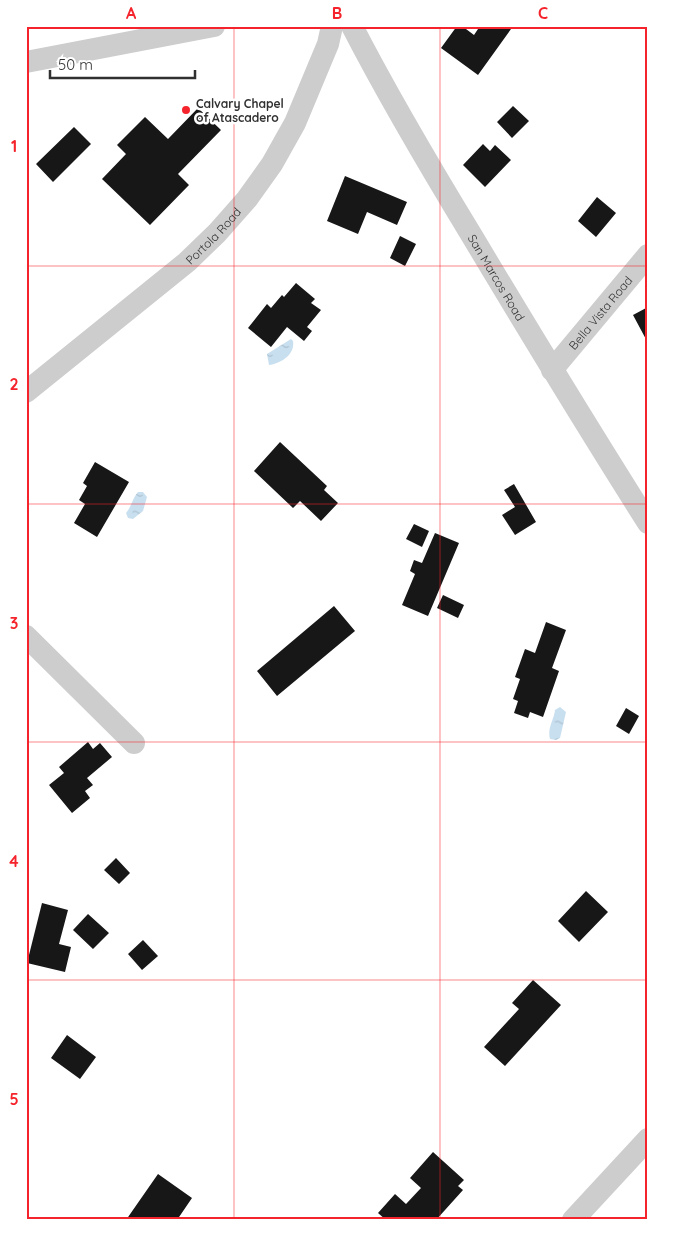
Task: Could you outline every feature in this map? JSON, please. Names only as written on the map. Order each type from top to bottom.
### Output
[{"type":"street","points":[[26,62],[214,26]]},
{"type":"street","name":"Portola Road","points":[[26,392],[187,262],[217,233],[247,198],[272,164],[295,123],[328,44],[332,26]]},
{"type":"street","name":"San Marcos Road","points":[[352,26],[378,77],[431,169],[552,370],[648,523]]},
{"type":"street","name":"Bella Vista Road","points":[[552,370],[648,255]]},
{"type":"street","points":[[26,636],[134,743]]},
{"type":"street","points":[[573,1220],[648,1139]]},
{"type":"water","points":[[291,339],[293,341],[292,350],[286,358],[269,365],[267,354]]},
{"type":"water","points":[[138,492],[143,492],[147,497],[143,511],[133,519],[128,518],[126,513]]},
{"type":"water","points":[[560,707],[566,712],[560,738],[556,740],[550,739],[549,731],[555,710]]},
{"type":"building","points":[[457,26],[462,26],[474,35],[480,26],[507,26],[511,29],[478,75],[441,48]]},
{"type":"building","points":[[513,106],[529,121],[512,138],[497,122]]},
{"type":"building","points":[[198,108],[221,130],[178,174],[189,185],[150,225],[102,179],[126,154],[117,145],[145,117],[168,139]]},
{"type":"building","points":[[74,127],[91,144],[53,182],[36,164]]},
{"type":"building","points":[[483,144],[490,151],[495,145],[511,160],[485,187],[463,165]]},
{"type":"building","points":[[345,176],[407,202],[397,225],[367,212],[358,234],[327,221]]},
{"type":"building","points":[[597,197],[616,213],[596,237],[578,221]]},
{"type":"building","points":[[400,236],[416,244],[405,266],[390,258]]},
{"type":"building","points":[[296,283],[315,299],[311,303],[321,310],[307,327],[312,331],[304,341],[287,327],[271,347],[248,328],[267,304],[271,308]]},
{"type":"building","points":[[648,307],[648,343],[633,315]]},
{"type":"building","points":[[280,442],[327,486],[324,490],[338,503],[321,521],[300,501],[293,508],[254,471]]},
{"type":"building","points":[[95,462],[129,482],[97,537],[74,523],[85,504],[79,500],[87,486],[83,483]]},
{"type":"building","points":[[514,484],[536,522],[515,535],[502,515],[515,507],[504,490]]},
{"type":"building","points":[[414,524],[429,531],[422,547],[406,539]]},
{"type":"building","points":[[435,533],[459,543],[428,616],[402,605],[415,574],[410,571],[414,560],[422,563]]},
{"type":"building","points":[[443,595],[464,605],[458,618],[437,608]]},
{"type":"building","points":[[334,606],[355,631],[277,696],[257,671]]},
{"type":"building","points":[[546,622],[566,630],[552,668],[559,671],[543,717],[530,712],[528,718],[514,713],[518,701],[513,699],[520,679],[515,677],[525,649],[535,653]]},
{"type":"building","points":[[626,708],[639,716],[629,734],[616,726]]},
{"type":"building","points":[[88,742],[93,749],[100,743],[112,757],[87,778],[93,785],[85,791],[90,798],[72,813],[49,785],[64,773],[59,767]]},
{"type":"building","points":[[116,858],[130,873],[119,884],[104,870]]},
{"type":"building","points":[[586,891],[608,912],[579,942],[558,921]]},
{"type":"building","points":[[42,903],[68,910],[59,944],[71,947],[65,972],[27,963]]},
{"type":"building","points":[[88,914],[109,933],[93,949],[73,930]]},
{"type":"building","points":[[143,940],[158,956],[142,970],[128,954]]},
{"type":"building","points":[[533,980],[561,1005],[505,1066],[484,1047],[519,1009],[512,1003]]},
{"type":"building","points":[[67,1035],[96,1057],[80,1079],[51,1058]]},
{"type":"building","points":[[433,1152],[464,1180],[458,1186],[463,1190],[436,1220],[386,1220],[378,1213],[395,1194],[406,1204],[421,1188],[410,1178]]},
{"type":"building","points":[[158,1174],[192,1198],[177,1220],[126,1220]]},
{"type":"place","name":"Calvary Chapel of Atascadero","points":[[186,110]]}]
